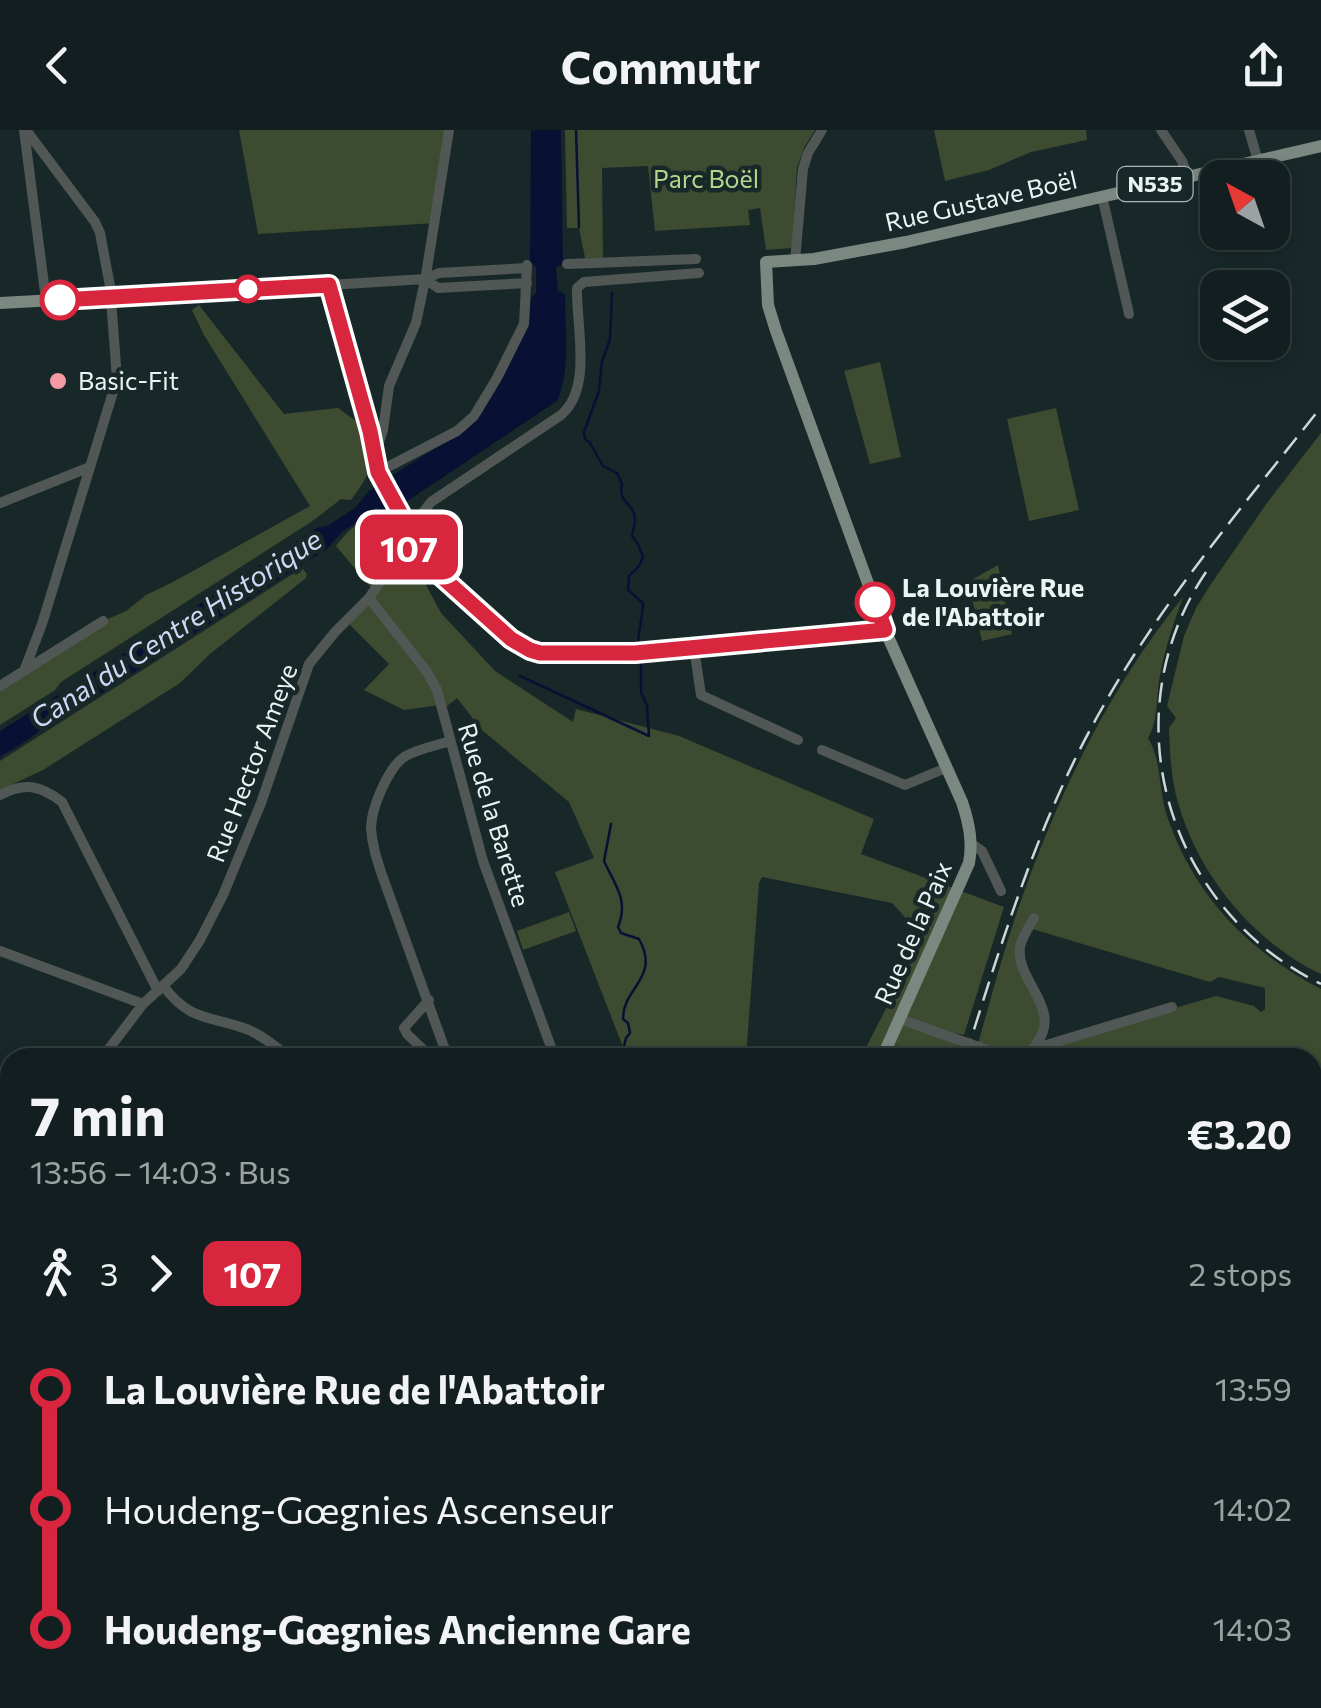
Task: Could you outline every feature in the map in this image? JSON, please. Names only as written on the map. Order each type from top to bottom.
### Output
[{"type":"main road","name":"Rue Gustave Boël","points":[[1262,160],[1321,146]]},
{"type":"main road","name":"Rue Gustave Boël","points":[[766,262],[795,261],[906,242],[1200,174]]},
{"type":"main road","name":"Rue de la Paix","points":[[766,262],[771,316],[885,630],[946,768],[969,825],[972,844],[962,883],[887,1048]]},
{"type":"main road","points":[[0,303],[329,285],[378,472],[402,516],[403,542],[511,639],[530,650],[602,654],[885,630]]},
{"type":"street","points":[[24,670],[33,652],[117,379],[111,297],[100,234],[25,130]]},
{"type":"street","points":[[25,130],[46,300]]},
{"type":"street","points":[[374,457],[383,430],[389,386],[413,333],[449,130]]},
{"type":"street","points":[[795,261],[803,169],[822,130]]},
{"type":"street","points":[[1161,130],[1188,177]]},
{"type":"street","points":[[1248,130],[1258,160]]},
{"type":"street","points":[[1102,196],[1129,314]]},
{"type":"street","points":[[568,264],[696,258]]},
{"type":"street","points":[[329,285],[425,279],[439,273],[527,266],[524,324],[474,416],[457,431],[378,472]]},
{"type":"street","name":"Rue Hector Ameye","points":[[109,1048],[143,1004],[175,976],[200,940],[261,803],[309,664],[369,598],[431,502],[546,426],[572,404],[579,380],[577,288],[584,282],[699,273]]},
{"type":"street","points":[[425,279],[438,288],[527,283]]},
{"type":"street","points":[[0,503],[90,467]]},
{"type":"street","name":"Rue de la Barette","points":[[369,598],[427,672],[436,690],[483,861],[552,1048]]},
{"type":"street","points":[[0,686],[103,621]]},
{"type":"street","points":[[694,648],[701,695],[798,740]]},
{"type":"street","points":[[445,1048],[382,875],[371,823],[394,766],[408,754],[450,741]]},
{"type":"street","points":[[822,750],[904,785],[946,768]]},
{"type":"street","points":[[0,795],[29,786],[62,802],[161,989],[187,1011],[250,1031],[278,1048]]},
{"type":"street","points":[[972,844],[982,851],[1001,891]]},
{"type":"street","points":[[1032,1048],[1043,1035],[1045,1018],[1020,954],[1034,918]]},
{"type":"street","points":[[0,952],[143,1004]]},
{"type":"street","points":[[422,1048],[404,1028],[429,1000]]},
{"type":"street","points":[[1035,1048],[1172,1007]]},
{"type":"street","points":[[900,1019],[983,1048]]},
{"type":"green space","points":[[239,130],[449,130],[435,223],[258,234]]},
{"type":"green space","name":"Parc Boël","points":[[565,130],[815,130],[797,168],[792,248],[766,250],[760,208],[748,210],[750,225],[655,231],[648,166],[602,168],[603,258],[585,258],[579,228],[567,228]]},
{"type":"green space","points":[[934,130],[1086,130],[1087,140],[1031,152],[989,170],[945,181]]},
{"type":"green space","points":[[199,305],[284,414],[338,408],[370,431],[367,475],[351,500],[341,499],[0,725],[0,685],[103,621],[126,611],[146,595],[310,506],[204,335],[192,310]]},
{"type":"green space","points":[[880,362],[901,457],[870,464],[844,371]]},
{"type":"green space","points":[[1056,408],[1079,510],[1029,521],[1007,419]]},
{"type":"green space","points":[[1321,433],[1321,974],[1297,961],[1252,926],[1215,882],[1201,858],[1176,797],[1169,728],[1176,718],[1167,706],[1184,636],[1196,608],[1267,503]]},
{"type":"green space","points":[[379,518],[394,549],[403,542],[441,613],[495,671],[573,722],[576,709],[679,736],[874,819],[861,854],[1004,907],[964,1035],[919,1026],[959,1048],[866,1048],[923,937],[892,903],[762,877],[747,1048],[623,1048],[555,872],[594,858],[569,802],[483,731],[457,698],[442,710],[440,705],[404,710],[364,690],[389,664],[346,621],[374,591],[336,546],[365,521]]},
{"type":"green space","points":[[998,565],[1012,634],[982,641],[968,582]]},
{"type":"green space","points":[[302,568],[306,578],[210,654],[180,683],[0,795],[0,761]]},
{"type":"green space","points":[[1183,597],[1164,655],[1156,715],[1148,738],[1177,842],[1207,894],[1246,938],[1321,989],[1321,1048],[1042,1048],[1216,996],[1254,1006],[1261,1012],[1265,1009],[1265,988],[1219,977],[1210,982],[1029,928],[1020,947],[1042,1008],[1036,1045],[977,1048],[1017,912],[1049,828],[1086,747],[1156,632]]},
{"type":"green space","points":[[569,912],[576,931],[523,950],[517,931]]},
{"type":"water","name":"Canal du Centre Historique","points":[[531,130],[561,130],[563,264],[556,267],[558,291],[565,294],[566,348],[557,401],[391,512],[364,517],[328,548],[0,757],[0,731],[72,690],[317,528],[329,525],[356,507],[380,483],[450,439],[481,412],[529,323],[531,298],[536,293],[536,267],[530,262]]},
{"type":"waterway","points":[[576,130],[579,227]]},
{"type":"waterway","points":[[612,293],[610,339],[602,361],[599,391],[584,432],[603,466],[617,473],[622,496],[634,514],[632,536],[643,557],[629,576],[628,590],[643,603],[638,645]]},
{"type":"waterway","points":[[520,676],[649,736],[647,706],[641,692],[641,664]]},
{"type":"waterway","points":[[611,824],[604,861],[621,901],[618,927],[621,933],[639,939],[646,964],[624,1008],[623,1019],[630,1033],[624,1048]]},
{"type":"railway","points":[[968,1048],[1041,836],[1101,710],[1177,592],[1321,407]]},
{"type":"railway","points":[[1206,572],[1177,628],[1161,687],[1159,746],[1169,804],[1191,859],[1224,908],[1268,951],[1321,984]]},
{"type":"bus line","name":"107","points":[[60,300],[329,285],[378,472],[402,516],[403,542],[511,639],[530,650],[552,654],[635,653],[885,630],[875,602]]},
{"type":"place","name":"Basic-Fit","points":[[58,381]]},
{"type":"place","name":"La Louvière Rue de l'Abattoir","points":[[875,602]]}]
